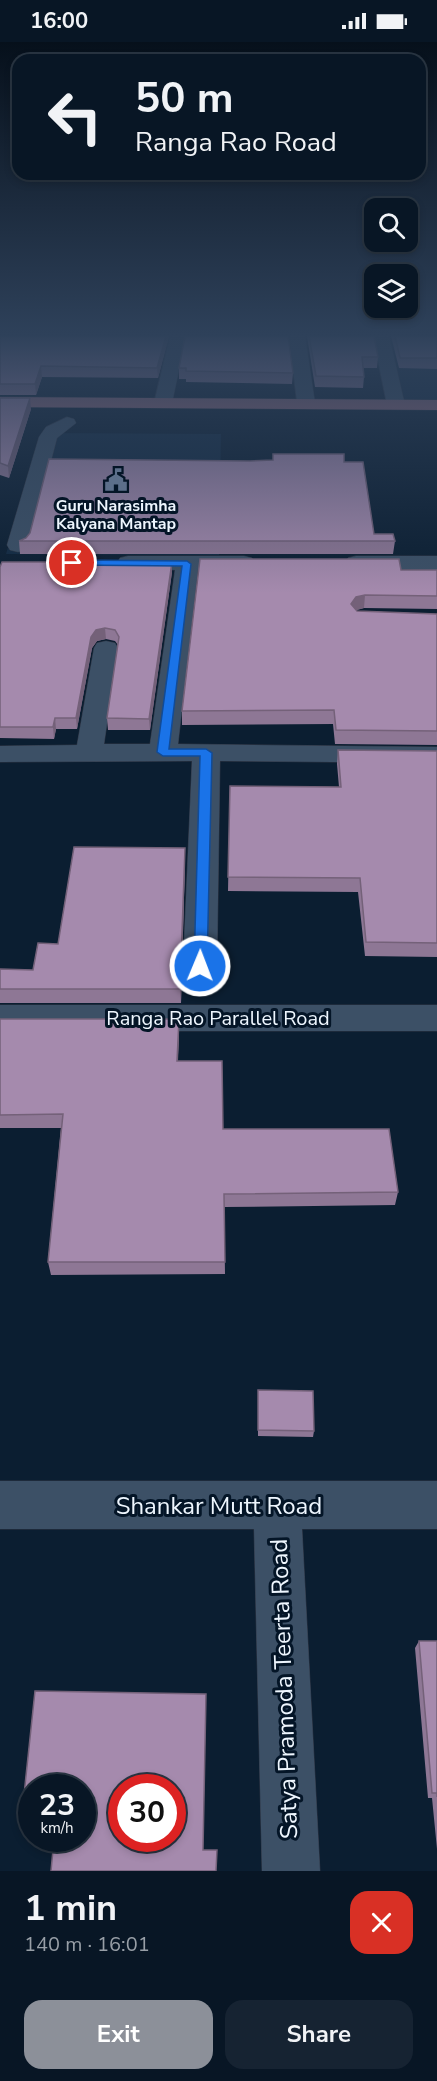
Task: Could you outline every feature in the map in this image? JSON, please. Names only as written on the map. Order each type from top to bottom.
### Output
[{"type":"main road","points":[[34,422],[73,423]]},
{"type":"street","points":[[18,557],[48,437],[53,431],[73,423]]},
{"type":"street","points":[[106,563],[270,563]]},
{"type":"street","points":[[330,563],[437,563]]},
{"type":"street","points":[[163,752],[187,564]]},
{"type":"street","points":[[88,753],[106,648]]},
{"type":"street","points":[[0,754],[163,752],[437,755]]},
{"type":"street","points":[[200,966],[206,753]]},
{"type":"street","name":"Ranga Rao Parallel Road","points":[[0,1018],[437,1018]]},
{"type":"street","name":"Shankar Mutt Road","points":[[0,1505],[437,1505]]},
{"type":"street","name":"Satya Pramoda Teerta Road","points":[[277,1506],[291,1871]]},
{"type":"shaded area","points":[[42,433],[221,434],[219,555],[6,554]]},
{"type":"building","points":[[0,421],[22,421],[8,466],[0,463]]},
{"type":"building","points":[[273,454],[344,454],[344,462],[363,462],[374,534],[393,534],[395,541],[19,541],[30,533],[49,459],[250,461],[273,460]]},
{"type":"building","points":[[200,559],[399,559],[401,570],[437,570],[437,596],[365,595],[356,597],[351,604],[357,611],[437,614],[437,731],[336,730],[334,710],[182,711]]},
{"type":"building","points":[[2,562],[172,562],[149,719],[107,718],[119,637],[115,630],[105,628],[96,630],[91,637],[76,718],[55,718],[53,727],[0,727],[0,567]]},
{"type":"building","points":[[338,750],[437,751],[437,943],[366,942],[360,878],[228,877],[230,786],[341,787]]},
{"type":"building","points":[[74,847],[185,848],[180,989],[0,989],[0,969],[33,970],[38,943],[58,944]]},
{"type":"building","points":[[0,1019],[179,1019],[177,1061],[222,1061],[223,1129],[389,1129],[398,1192],[224,1194],[225,1262],[48,1262],[63,1114],[0,1115]]},
{"type":"building","points":[[258,1390],[313,1391],[314,1431],[258,1430]]},
{"type":"building","points":[[419,1641],[437,1641],[437,1793],[432,1793]]},
{"type":"building","points":[[35,1691],[206,1694],[203,1850],[217,1850],[216,1871],[51,1871],[53,1852],[96,1852],[96,1774],[26,1774]]},
{"type":"place","name":"Guru Narasimha Kalyana Mantap","points":[[116,480]]},
{"type":"route","points":[[72,563],[187,564],[163,752],[206,753],[200,966]]}]
